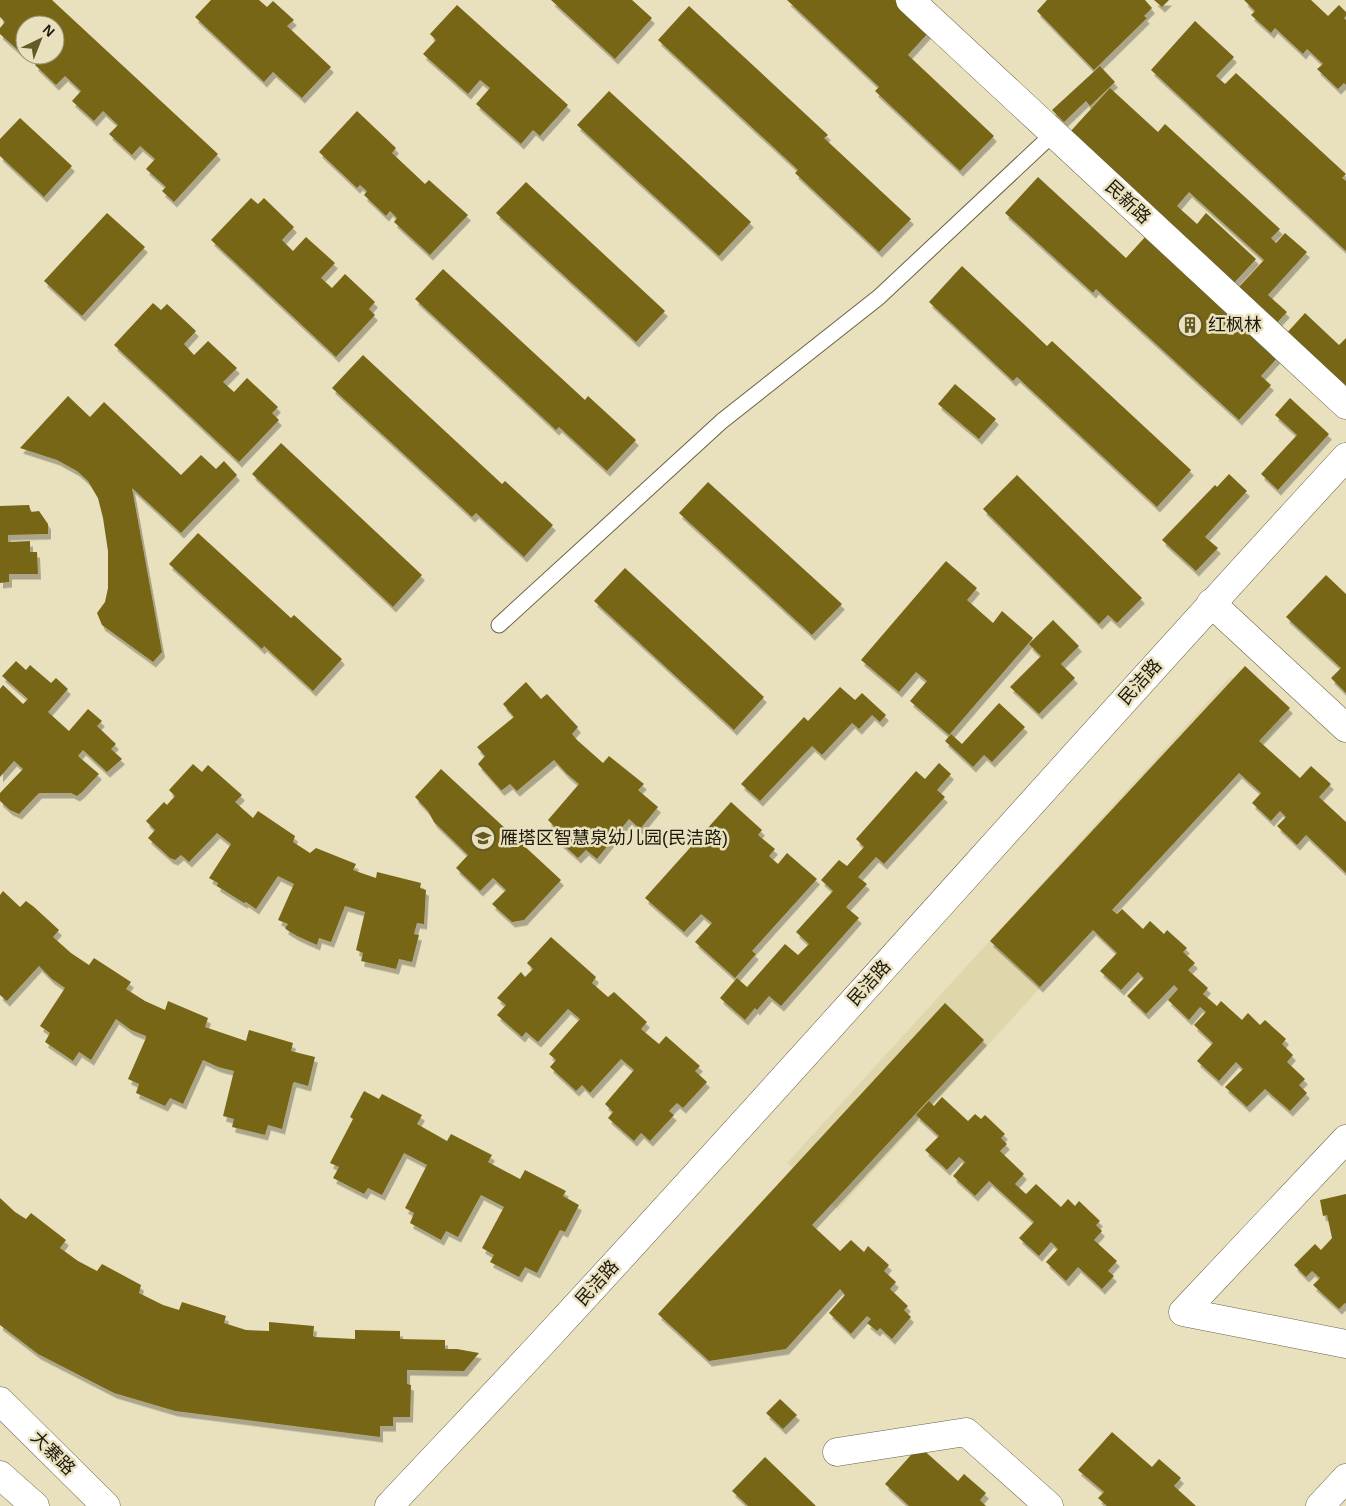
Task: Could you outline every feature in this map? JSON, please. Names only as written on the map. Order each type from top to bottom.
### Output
[{"type":"street","name":"民新路","points":[[910,0],[1346,405]]},
{"type":"street","name":"民洁路","points":[[389,1506],[680,1194],[1211,603],[1346,457]]},
{"type":"street","points":[[1211,603],[1346,728]]},
{"type":"street","points":[[1346,1139],[1183,1312],[1346,1344]]},
{"type":"street","name":"大寨路","points":[[0,1401],[106,1506]]},
{"type":"street","points":[[837,1452],[966,1432],[1049,1506]]},
{"type":"street","points":[[0,1475],[35,1506]]},
{"type":"street","points":[[1320,1506],[1346,1478]]},
{"type":"lane","points":[[499,626],[722,421],[879,297],[1054,133]]},
{"type":"shaded area","points":[[1231,676],[1282,722],[838,1210],[787,1163]]},
{"type":"building","points":[[0,0],[52,0],[218,154],[174,202],[162,191],[166,187],[146,169],[155,159],[140,146],[132,155],[109,134],[118,125],[103,111],[94,121],[72,101],[81,91],[65,76],[56,85],[35,65],[65,65],[65,15],[15,15],[15,48],[0,34],[0,28],[5,22],[0,17]]},
{"type":"building","points":[[211,0],[259,0],[267,7],[273,1],[294,20],[287,26],[331,67],[302,98],[273,72],[264,82],[195,17]]},
{"type":"building","points":[[551,0],[632,0],[652,18],[615,59]]},
{"type":"building","points":[[787,0],[895,0],[929,32],[908,55],[994,136],[960,171],[875,91],[879,87]]},
{"type":"building","points":[[1047,0],[1145,0],[1152,8],[1144,16],[1147,18],[1094,70],[1037,11]]},
{"type":"building","points":[[1154,0],[1169,0],[1162,7]]},
{"type":"building","points":[[1244,0],[1311,0],[1328,16],[1339,5],[1346,12],[1344,18],[1346,20],[1346,85],[1344,83],[1338,89],[1317,69],[1323,64],[1307,49],[1303,54],[1275,28],[1271,33],[1251,15],[1255,11]]},
{"type":"building","points":[[457,5],[568,105],[540,136],[533,130],[521,144],[476,104],[490,88],[480,80],[468,94],[423,54],[436,40],[430,34]]},
{"type":"building","points":[[689,6],[828,135],[824,138],[911,219],[879,252],[795,173],[798,170],[658,40]]},
{"type":"building","points":[[1195,21],[1234,57],[1216,76],[1225,84],[1236,73],[1346,174],[1342,178],[1346,181],[1346,251],[1151,70]]},
{"type":"building","points":[[1100,66],[1115,82],[1090,106],[1086,101],[1064,122],[1052,110]]},
{"type":"building","points":[[1110,88],[1158,132],[1165,124],[1280,229],[1271,238],[1276,243],[1285,233],[1307,252],[1268,295],[1287,312],[1274,326],[1239,287],[1264,260],[1189,192],[1177,206],[1197,224],[1206,213],[1256,259],[1234,283],[1070,132]]},
{"type":"building","points":[[609,91],[751,222],[719,256],[577,125]]},
{"type":"building","points":[[357,111],[396,148],[392,153],[425,184],[429,180],[468,215],[430,255],[394,222],[397,218],[390,211],[386,216],[364,195],[367,191],[360,185],[357,188],[319,152]]},
{"type":"building","points":[[20,118],[72,166],[44,197],[0,156],[0,139]]},
{"type":"building","name":"红枫林","points":[[1038,177],[1126,258],[1146,236],[1278,357],[1261,376],[1271,385],[1239,420],[1096,289],[1093,293],[1005,213]]},
{"type":"building","points":[[526,182],[665,311],[636,342],[496,213]]},
{"type":"building","points":[[251,198],[258,204],[264,198],[294,227],[282,240],[293,251],[306,237],[335,263],[321,278],[332,288],[345,274],[375,302],[369,309],[375,315],[336,357],[211,240]]},
{"type":"building","points":[[107,213],[145,247],[82,316],[44,281]]},
{"type":"building","points":[[962,266],[1047,346],[1052,341],[1191,470],[1157,507],[1017,377],[1013,381],[929,302]]},
{"type":"building","points":[[443,269],[585,400],[588,396],[636,440],[607,471],[559,427],[556,430],[415,299]]},
{"type":"building","points":[[153,303],[161,310],[167,304],[196,331],[184,344],[194,355],[208,341],[237,368],[223,382],[234,392],[247,378],[278,407],[272,413],[279,420],[239,462],[114,345]]},
{"type":"building","points":[[1305,313],[1339,345],[1346,338],[1346,393],[1285,335]]},
{"type":"building","points":[[363,355],[502,484],[505,481],[553,525],[524,557],[476,513],[472,517],[332,388]]},
{"type":"building","points":[[955,384],[996,419],[979,439],[938,404]]},
{"type":"building","points":[[68,396],[90,417],[104,402],[181,475],[201,455],[216,469],[224,461],[237,475],[181,533],[132,488],[162,652],[153,662],[102,625],[97,613],[105,602],[108,588],[108,551],[98,498],[88,481],[77,471],[57,460],[20,448]]},
{"type":"building","points":[[1290,398],[1329,434],[1278,490],[1261,474],[1297,435],[1275,415]]},
{"type":"building","points":[[281,443],[422,575],[393,607],[252,474]]},
{"type":"building","points":[[1229,474],[1247,491],[1205,537],[1218,548],[1196,571],[1162,540],[1215,485],[1217,487]]},
{"type":"building","points":[[1017,475],[1142,598],[1117,623],[1108,615],[1099,624],[983,509]]},
{"type":"building","points":[[708,482],[842,604],[812,635],[679,513]]},
{"type":"building","points":[[29,505],[31,512],[39,511],[48,524],[48,534],[8,535],[8,542],[30,541],[30,552],[37,552],[38,574],[9,574],[9,582],[0,583],[0,506]]},
{"type":"building","points":[[198,533],[291,618],[294,615],[342,659],[313,691],[264,646],[262,649],[169,564]]},
{"type":"building","points":[[946,561],[977,588],[967,600],[993,623],[1002,611],[1033,638],[949,735],[910,701],[927,681],[916,672],[899,692],[861,660]]},
{"type":"building","points":[[625,568],[764,697],[734,730],[594,601]]},
{"type":"building","points":[[1326,575],[1346,594],[1346,693],[1331,678],[1341,668],[1286,617]]},
{"type":"building","points":[[1053,620],[1079,646],[1061,664],[1075,678],[1039,714],[1010,687],[1041,656],[1029,644]]},
{"type":"building","points":[[16,661],[26,670],[30,665],[51,683],[56,678],[68,689],[48,712],[69,731],[88,709],[102,721],[97,726],[116,744],[111,749],[122,759],[107,772],[83,750],[78,756],[99,774],[82,792],[77,796],[71,793],[39,793],[19,814],[10,810],[0,801],[0,793],[23,769],[14,761],[0,777],[0,689],[3,685],[23,704],[28,699],[2,676]]},
{"type":"building","points":[[1245,666],[1290,708],[1259,741],[1300,778],[1311,766],[1331,784],[1319,797],[1346,822],[1346,873],[1306,835],[1297,845],[1277,826],[1286,817],[1280,811],[1271,821],[1252,803],[1261,793],[1239,773],[1112,910],[1117,914],[1122,909],[1143,929],[1150,921],[1164,934],[1167,930],[1187,948],[1183,952],[1195,963],[1188,970],[1208,988],[1203,994],[1217,1006],[1221,1001],[1242,1020],[1248,1013],[1260,1025],[1265,1020],[1286,1039],[1282,1044],[1293,1055],[1287,1062],[1305,1079],[1299,1085],[1307,1093],[1290,1111],[1265,1089],[1247,1107],[1225,1087],[1243,1069],[1236,1062],[1219,1081],[1197,1061],[1213,1043],[1194,1025],[1206,1012],[1200,1007],[1189,1020],[1168,1000],[1178,989],[1174,985],[1146,1014],[1127,996],[1144,978],[1138,972],[1121,990],[1100,971],[1117,953],[1093,930],[1040,987],[990,941]]},
{"type":"building","points":[[526,682],[541,699],[547,694],[578,727],[572,734],[603,763],[609,756],[644,784],[638,790],[658,807],[640,829],[629,819],[597,859],[586,850],[578,858],[552,835],[557,829],[548,820],[579,784],[554,760],[517,791],[510,784],[501,790],[478,764],[485,756],[477,747],[514,717],[503,704]]},
{"type":"building","points":[[840,687],[855,700],[862,693],[886,715],[880,722],[872,715],[859,729],[852,723],[822,755],[812,746],[760,801],[741,784],[804,717],[808,721]]},
{"type":"building","points":[[999,703],[1025,727],[992,762],[984,755],[973,767],[945,741],[951,734],[962,744]]},
{"type":"building","points":[[939,763],[951,774],[937,790],[945,797],[884,864],[876,857],[858,877],[867,884],[846,907],[859,918],[781,1006],[769,996],[745,1020],[720,998],[737,978],[747,987],[785,944],[798,955],[809,944],[796,932],[833,891],[821,880],[839,860],[847,866],[864,847],[856,839],[916,771],[925,779]]},
{"type":"building","points":[[193,764],[202,772],[208,765],[242,795],[235,802],[253,818],[258,811],[295,836],[293,842],[310,853],[316,848],[356,864],[353,870],[376,878],[377,872],[421,883],[420,888],[426,890],[424,924],[417,923],[414,934],[419,935],[412,962],[399,959],[396,969],[361,961],[363,953],[356,950],[365,912],[345,906],[331,942],[319,938],[317,945],[287,930],[285,928],[288,924],[278,920],[294,884],[278,876],[256,909],[217,886],[218,883],[209,878],[231,844],[217,833],[189,862],[181,855],[175,860],[170,858],[148,838],[155,830],[146,821],[164,802],[167,805],[175,796],[169,790]]},
{"type":"building","name":"雁塔区智慧泉幼儿园(民洁路)","points":[[441,769],[561,880],[524,920],[512,922],[492,904],[506,890],[493,878],[480,891],[456,868],[468,855],[434,822],[428,811],[415,797]]},
{"type":"building","points":[[731,802],[762,830],[758,835],[775,849],[769,856],[778,864],[787,853],[817,879],[752,951],[756,954],[735,978],[695,942],[712,923],[701,914],[684,932],[645,898]]},
{"type":"building","points":[[3,891],[20,907],[26,901],[34,907],[59,930],[53,937],[71,953],[89,965],[94,958],[131,982],[126,989],[145,1001],[165,1010],[168,1001],[208,1018],[205,1027],[246,1041],[249,1030],[293,1043],[291,1051],[315,1057],[308,1086],[293,1083],[282,1129],[268,1125],[265,1135],[232,1127],[234,1119],[223,1116],[234,1071],[218,1067],[203,1060],[183,1104],[170,1098],[165,1106],[136,1093],[139,1084],[128,1079],[146,1036],[131,1030],[116,1019],[91,1060],[79,1052],[73,1061],[45,1042],[50,1033],[40,1026],[65,988],[52,979],[39,966],[7,1001],[0,995],[0,895]]},
{"type":"building","points":[[551,937],[596,977],[592,983],[608,997],[614,992],[647,1022],[641,1029],[659,1044],[666,1036],[700,1066],[695,1071],[707,1082],[683,1108],[677,1103],[669,1111],[674,1115],[650,1141],[641,1133],[634,1141],[608,1118],[613,1112],[605,1104],[634,1070],[621,1059],[590,1093],[582,1085],[576,1091],[550,1067],[556,1060],[549,1054],[580,1019],[568,1009],[538,1042],[526,1032],[522,1037],[497,1015],[506,1005],[497,998],[521,972],[525,977],[533,969],[527,963]]},
{"type":"building","points":[[945,1003],[984,1040],[812,1225],[840,1251],[851,1240],[864,1252],[868,1246],[889,1265],[884,1271],[896,1282],[890,1289],[908,1306],[904,1310],[911,1317],[892,1339],[880,1328],[877,1331],[867,1323],[871,1319],[867,1316],[851,1334],[829,1313],[845,1295],[840,1289],[786,1349],[709,1361],[658,1314]]},
{"type":"building","points":[[364,1091],[379,1099],[382,1094],[422,1115],[417,1124],[447,1141],[451,1134],[492,1155],[488,1162],[520,1179],[525,1170],[566,1191],[563,1196],[579,1205],[565,1232],[560,1230],[537,1273],[525,1267],[519,1277],[490,1262],[494,1255],[482,1248],[504,1207],[481,1195],[458,1237],[446,1231],[441,1240],[410,1223],[414,1213],[405,1208],[427,1165],[404,1153],[382,1195],[368,1188],[364,1194],[333,1178],[339,1167],[330,1163],[353,1119],[350,1117]]},
{"type":"building","points":[[942,1097],[968,1121],[975,1114],[981,1119],[985,1115],[1005,1134],[1001,1138],[1007,1144],[1000,1151],[1024,1174],[1015,1184],[1026,1194],[1036,1184],[1061,1207],[1068,1199],[1075,1206],[1079,1201],[1100,1221],[1096,1225],[1102,1231],[1094,1240],[1117,1261],[1108,1271],[1114,1276],[1102,1289],[1078,1267],[1066,1281],[1046,1262],[1058,1249],[1051,1242],[1039,1256],[1019,1238],[1034,1222],[989,1181],[975,1196],[953,1176],[965,1162],[959,1157],[947,1170],[925,1150],[939,1136],[916,1115],[929,1101],[934,1106]]},
{"type":"building","points":[[1346,1194],[1346,1304],[1339,1309],[1313,1285],[1320,1278],[1312,1271],[1306,1277],[1294,1265],[1315,1244],[1321,1250],[1332,1238],[1327,1215],[1323,1216],[1320,1200]]},
{"type":"building","points":[[0,1198],[26,1219],[31,1213],[66,1240],[60,1248],[78,1261],[97,1271],[102,1264],[141,1285],[139,1293],[163,1305],[179,1310],[182,1302],[226,1316],[224,1323],[246,1330],[269,1331],[269,1322],[314,1326],[313,1336],[315,1337],[355,1339],[355,1330],[400,1331],[400,1339],[445,1340],[445,1349],[479,1353],[464,1371],[407,1370],[407,1384],[411,1385],[410,1417],[393,1417],[393,1426],[380,1426],[380,1437],[175,1411],[114,1393],[38,1354],[0,1325]]},
{"type":"building","points":[[780,1399],[797,1415],[783,1429],[766,1413]]},
{"type":"building","points":[[1112,1432],[1152,1467],[1159,1459],[1181,1478],[1174,1486],[1196,1506],[1107,1506],[1098,1498],[1104,1492],[1078,1470]]},
{"type":"building","points":[[919,1446],[958,1481],[964,1474],[986,1493],[980,1500],[986,1506],[909,1506],[885,1484]]},
{"type":"building","points":[[765,1457],[816,1506],[748,1506],[732,1491]]},
{"type":"place","name":"红枫林","points":[[1190,325]]},
{"type":"place","name":"雁塔区智慧泉幼儿园(民洁路)","points":[[483,838]]}]
